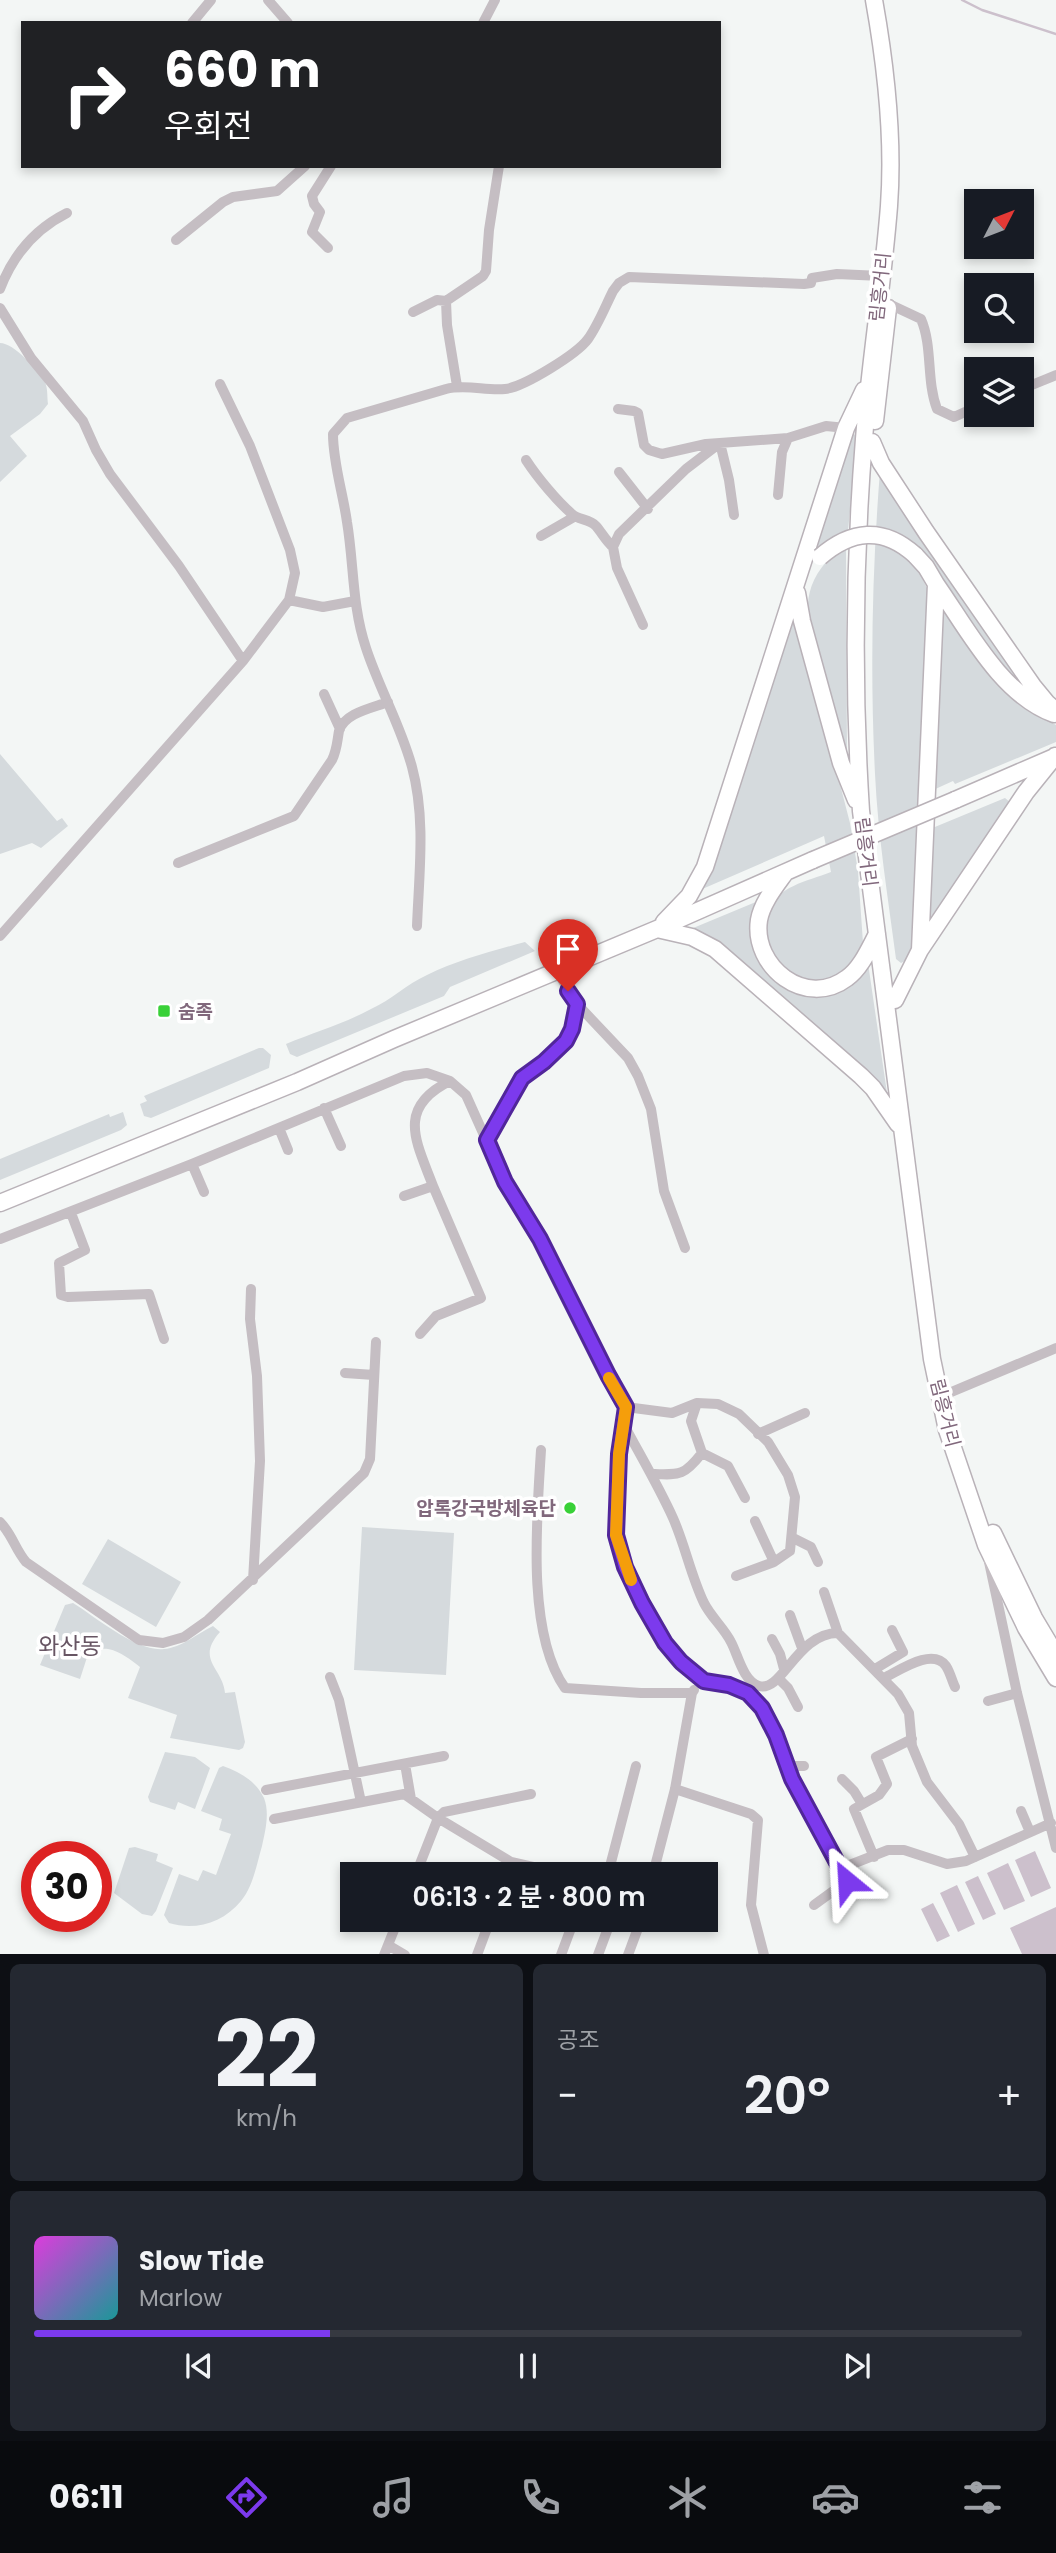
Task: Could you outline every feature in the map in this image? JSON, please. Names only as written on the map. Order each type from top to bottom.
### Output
[{"type":"main road","name":"림흥거리","points":[[874,0],[889,109],[889,204],[863,440],[855,605],[856,725],[861,811],[932,1359],[947,1430],[986,1545],[1026,1628],[1056,1678]]},
{"type":"main road","name":"림흥거리","points":[[884,0],[899,110],[899,206],[872,442],[864,606],[865,722],[870,808],[955,1427],[992,1531],[1034,1618],[1056,1655]]},
{"type":"main road","points":[[657,929],[689,896],[705,867],[846,428],[870,376]]},
{"type":"main road","points":[[872,442],[881,463],[933,542],[1033,686],[1056,713]]},
{"type":"main road","points":[[861,811],[841,763],[798,604],[797,585],[820,557],[842,540],[863,535],[884,536],[915,555],[1004,679],[1029,703],[1056,713]]},
{"type":"main road","points":[[920,950],[936,584]]},
{"type":"main road","points":[[895,1000],[920,950],[1026,792],[1056,756]]},
{"type":"main road","points":[[0,1203],[297,1082],[1056,756]]},
{"type":"main road","points":[[785,873],[764,906],[758,934],[762,951],[771,966],[794,985],[808,989],[834,985],[846,979],[856,970],[877,934]]},
{"type":"main road","points":[[657,929],[692,937],[715,949],[861,1076],[901,1127]]},
{"type":"street","points":[[194,21],[211,0]]},
{"type":"street","points":[[268,0],[286,21]]},
{"type":"street","points":[[484,21],[495,0]]},
{"type":"street","points":[[176,240],[223,202],[233,197],[276,191],[303,168]]},
{"type":"street","points":[[328,248],[312,232],[320,212],[312,196],[330,168]]},
{"type":"street","points":[[413,312],[437,300],[446,301],[483,276],[486,271],[499,168]]},
{"type":"street","points":[[0,289],[8,269],[24,245],[48,224],[67,213]]},
{"type":"street","points":[[417,926],[420,851],[418,797],[412,767],[365,646],[355,601],[348,525],[333,447],[333,433],[347,418],[457,386],[504,389],[515,387],[584,344],[613,291],[629,277],[804,284],[811,283],[813,278],[837,274],[881,276]]},
{"type":"street","points":[[446,301],[457,386]]},
{"type":"street","points":[[889,304],[921,319],[926,331],[932,395],[937,409],[954,416],[964,412]]},
{"type":"street","points":[[0,308],[31,358],[83,421],[110,474],[179,566],[243,661]]},
{"type":"street","points":[[1034,384],[1056,375]]},
{"type":"street","points":[[0,936],[243,661],[289,600],[295,573],[290,550],[250,446],[220,384]]},
{"type":"street","points":[[618,409],[638,413],[645,445],[655,453],[662,454],[706,444],[789,439],[826,426],[846,428]]},
{"type":"street","points":[[778,495],[782,452],[789,439]]},
{"type":"street","points":[[643,625],[617,568],[613,547],[619,534],[687,469],[720,443]]},
{"type":"street","points":[[720,443],[734,515]]},
{"type":"street","points":[[526,460],[539,480],[550,488],[574,517],[594,524],[613,547]]},
{"type":"street","points":[[618,472],[648,509]]},
{"type":"street","points":[[541,536],[574,517]]},
{"type":"street","points":[[289,600],[323,607],[355,601]]},
{"type":"street","points":[[324,694],[340,729]]},
{"type":"street","points":[[178,863],[295,816],[337,751],[340,729],[350,717],[388,702]]},
{"type":"street","points":[[557,971],[577,1004],[628,1058],[638,1076],[651,1108],[664,1191],[685,1248]]},
{"type":"street","points":[[487,1140],[522,1078],[566,1041],[572,1029],[577,1004]]},
{"type":"street","points":[[0,1238],[71,1213],[324,1108],[418,1073],[450,1081],[466,1095],[505,1182],[540,1239],[626,1407],[617,1476],[616,1535],[625,1567],[665,1643],[681,1662],[704,1681],[729,1685],[748,1693],[756,1700],[776,1735],[804,1803],[842,1868],[847,1881],[814,1905]]},
{"type":"street","points":[[420,1334],[436,1316],[481,1298],[433,1186],[414,1133],[413,1122],[427,1098],[438,1087],[450,1081]]},
{"type":"street","points":[[324,1108],[341,1146]]},
{"type":"street","points":[[279,1128],[288,1150]]},
{"type":"street","points":[[192,1164],[204,1192]]},
{"type":"street","points":[[404,1196],[433,1186]]},
{"type":"street","points":[[71,1213],[85,1250],[59,1263],[61,1295],[149,1294],[164,1339]]},
{"type":"street","points":[[251,1289],[250,1319],[257,1376],[260,1461],[253,1580]]},
{"type":"street","points":[[0,1522],[13,1536],[18,1552],[26,1562],[139,1640],[163,1643],[184,1637],[208,1620],[253,1580],[364,1473],[370,1459],[376,1342]]},
{"type":"street","points":[[949,1393],[1056,1348]]},
{"type":"street","points":[[345,1373],[374,1375]]},
{"type":"street","points":[[626,1407],[672,1413],[697,1404],[718,1405],[739,1414],[768,1442],[788,1475],[794,1497],[790,1551],[774,1562],[736,1576]]},
{"type":"street","points":[[697,1404],[691,1421],[702,1453],[727,1466],[745,1498]]},
{"type":"street","points":[[758,1434],[805,1413]]},
{"type":"street","points":[[623,1423],[652,1474],[674,1521],[704,1602],[730,1639],[748,1679],[759,1686],[771,1686],[802,1648],[830,1633],[838,1633]]},
{"type":"street","points":[[541,1450],[537,1510],[537,1598],[553,1672],[565,1688],[630,1693],[692,1693]]},
{"type":"street","points":[[652,1474],[679,1475],[689,1469],[702,1453]]},
{"type":"street","points":[[755,1521],[774,1562]]},
{"type":"street","points":[[793,1538],[811,1547],[818,1562]]},
{"type":"street","points":[[986,1545],[1017,1693],[1056,1848]]},
{"type":"street","points":[[824,1592],[838,1633],[884,1678],[909,1713],[912,1746],[927,1782],[959,1824],[975,1857]]},
{"type":"street","points":[[790,1615],[802,1648]]},
{"type":"street","points":[[875,1669],[903,1652],[892,1630]]},
{"type":"street","points":[[772,1639],[780,1654],[782,1674],[798,1707]]},
{"type":"street","points":[[884,1678],[924,1659],[938,1659],[945,1665],[955,1687]]},
{"type":"street","points":[[330,1676],[339,1700],[362,1802]]},
{"type":"street","points":[[656,1862],[675,1789],[692,1693],[704,1681]]},
{"type":"street","points":[[988,1701],[1017,1693]]},
{"type":"street","points":[[874,1857],[854,1809],[879,1795],[887,1784],[876,1758],[912,1739]]},
{"type":"street","points":[[266,1790],[444,1756]]},
{"type":"street","points":[[405,1764],[411,1799]]},
{"type":"street","points":[[611,1862],[636,1766]]},
{"type":"street","points":[[787,1766],[804,1766]]},
{"type":"street","points":[[842,1779],[862,1804]]},
{"type":"street","points":[[675,1789],[751,1814],[758,1820],[751,1905],[764,1954]]},
{"type":"street","points":[[274,1819],[404,1794],[511,1862]]},
{"type":"street","points":[[421,1862],[438,1818],[444,1812],[531,1794]]},
{"type":"street","points":[[1021,1811],[1030,1832]]},
{"type":"street","points":[[842,1868],[888,1850],[904,1850],[947,1864],[975,1857],[1051,1823]]},
{"type":"street","points":[[386,1950],[393,1932]]},
{"type":"street","points":[[477,1954],[486,1932]]},
{"type":"street","points":[[561,1954],[570,1932]]},
{"type":"street","points":[[598,1954],[607,1932]]},
{"type":"street","points":[[628,1954],[637,1932]]},
{"type":"shaded area","points":[[0,343],[12,347],[37,370],[46,385],[48,404],[40,414],[10,436],[27,456],[0,482]]},
{"type":"shaded area","points":[[851,433],[858,436],[846,549],[847,759],[808,623],[808,614],[813,583],[826,562],[817,550],[814,550]]},
{"type":"shaded area","points":[[880,471],[1031,692],[1029,696],[917,568],[931,596],[918,916],[912,949],[907,960],[901,963],[896,959],[875,774],[873,622]]},
{"type":"shaded area","points":[[946,612],[1033,712],[1056,725],[1056,742],[955,784],[953,781],[931,791],[941,616]]},
{"type":"shaded area","points":[[792,621],[799,626],[850,823],[858,871],[863,943],[852,966],[830,982],[796,980],[768,953],[765,928],[766,914],[771,904],[785,891],[831,872],[824,836],[700,890]]},
{"type":"shaded area","points":[[0,754],[57,821],[62,818],[68,826],[41,848],[32,843],[0,854]]},
{"type":"shaded area","points":[[1005,798],[1011,803],[935,924],[925,922],[930,829]]},
{"type":"shaded area","points":[[763,899],[754,936],[803,991],[868,963],[886,1096],[686,931]]},
{"type":"shaded area","points":[[525,942],[535,951],[450,987],[444,996],[297,1057],[290,1054],[286,1044],[360,1014],[427,975],[463,960]]},
{"type":"shaded area","points":[[259,1048],[271,1055],[269,1068],[151,1118],[144,1116],[140,1104],[147,1101],[144,1096]]},
{"type":"shaded area","points":[[123,1112],[127,1125],[121,1130],[0,1180],[0,1159],[109,1114],[110,1117]]},
{"type":"shaded area","points":[[362,1527],[454,1533],[446,1675],[354,1670]]},
{"type":"shaded area","points":[[108,1539],[181,1582],[156,1627],[82,1584]]},
{"type":"shaded area","points":[[73,1603],[129,1639],[153,1648],[177,1646],[213,1626],[220,1632],[213,1642],[210,1657],[225,1693],[235,1692],[245,1742],[243,1748],[239,1750],[170,1738],[177,1715],[128,1698],[140,1667],[117,1652],[90,1648],[80,1679],[40,1665],[65,1605]]},
{"type":"shaded area","points":[[165,1752],[195,1757],[210,1768],[195,1809],[178,1802],[175,1810],[150,1802],[148,1797]]},
{"type":"shaded area","points":[[223,1766],[252,1782],[261,1792],[266,1804],[266,1829],[254,1875],[241,1901],[226,1915],[198,1925],[169,1923],[164,1915],[179,1874],[198,1881],[203,1870],[216,1875],[231,1834],[219,1830],[222,1819],[201,1811],[219,1768]]},
{"type":"shaded area","points":[[135,1847],[158,1854],[156,1861],[173,1868],[152,1916],[142,1914],[114,1893],[129,1848]]},
{"type":"shaded area","points":[[1035,1851],[1051,1888],[1031,1897],[1015,1860]]},
{"type":"shaded area","points":[[1008,1863],[1025,1901],[1004,1910],[987,1873]]},
{"type":"shaded area","points":[[978,1876],[996,1914],[983,1920],[965,1882]]},
{"type":"shaded area","points":[[957,1885],[975,1924],[958,1932],[940,1893]]},
{"type":"shaded area","points":[[933,1903],[950,1936],[937,1942],[921,1909]]},
{"type":"shaded area","points":[[1056,1907],[1056,1954],[1022,1954],[1010,1928]]},
{"type":"waterway","points":[[962,0],[982,10],[1056,34]]},
{"type":"slow traffic","points":[[609,1378],[626,1407],[616,1486],[616,1535],[631,1580]]},
{"type":"place","name":"숨족","points":[[164,1011]]},
{"type":"place","name":"압록강국방체육단","points":[[570,1508]]},
{"type":"district","name":"와산동","points":[[70,1646]]},
{"type":"route","points":[[568,991],[577,1004],[572,1029],[566,1041],[522,1078],[487,1140],[505,1182],[540,1239],[626,1407],[616,1486],[616,1535],[625,1567],[642,1603],[665,1643],[681,1662],[704,1681],[729,1685],[748,1693],[762,1708],[776,1735],[792,1779],[847,1881]]}]
